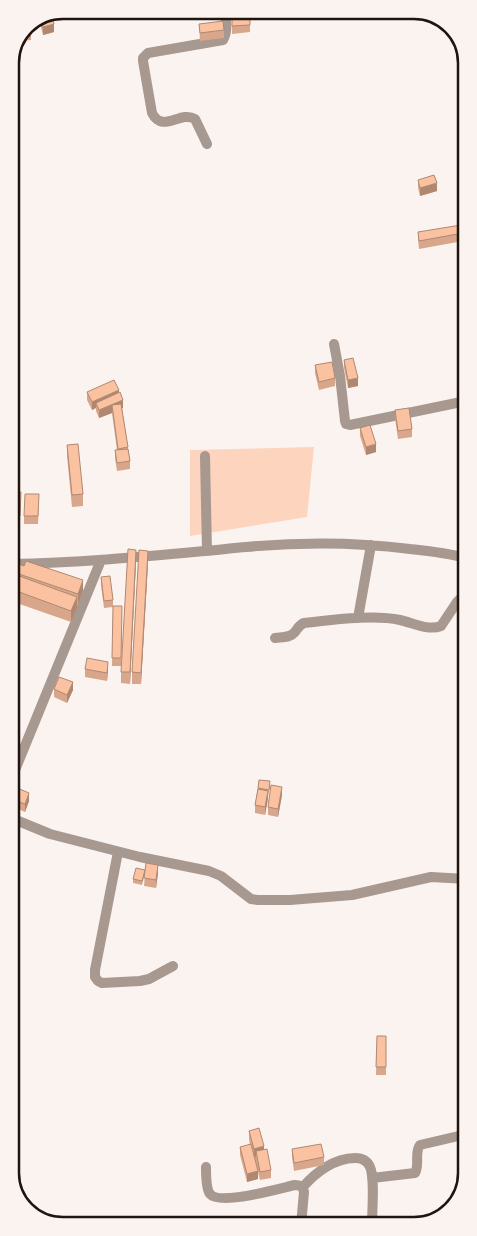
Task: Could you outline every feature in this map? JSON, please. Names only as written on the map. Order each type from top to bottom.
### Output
[{"type":"street","points":[[207,144],[195,119],[192,117],[188,116],[166,122],[155,118],[152,113],[143,58],[148,53],[223,40],[226,36],[226,19]]},
{"type":"street","points":[[334,344],[346,424],[350,425],[458,403]]},
{"type":"street","points":[[205,456],[207,551]]},
{"type":"street","points":[[19,564],[101,560],[248,546],[303,543],[371,545],[458,556]]},
{"type":"street","points":[[358,618],[371,545]]},
{"type":"street","points":[[19,760],[101,560]]},
{"type":"street","points":[[275,638],[290,636],[304,622],[358,618],[399,619],[438,628],[458,601]]},
{"type":"street","points":[[19,821],[50,834],[118,852],[209,871],[221,876],[251,899],[258,900],[290,900],[352,895],[431,877],[458,879]]},
{"type":"street","points":[[118,852],[100,941],[95,977],[102,983],[140,981],[149,979],[173,966]]},
{"type":"street","points":[[372,1178],[415,1173],[417,1168],[417,1149],[420,1145],[458,1136]]},
{"type":"street","points":[[303,1187],[310,1179],[330,1165],[348,1158],[360,1158],[366,1161],[370,1167],[372,1178],[372,1217]]},
{"type":"street","points":[[206,1167],[209,1191],[216,1198],[255,1195],[295,1185],[303,1187]]},
{"type":"street","points":[[302,1217],[303,1187]]},
{"type":"shaded area","points":[[314,447],[307,517],[190,536],[190,450]]},
{"type":"building","points":[[232,19],[250,19],[250,25],[232,26]]},
{"type":"building","points":[[53,20],[54,24],[43,27],[42,24]]},
{"type":"building","points":[[223,21],[224,30],[200,33],[199,24]]},
{"type":"building","points":[[434,175],[437,183],[420,188],[418,180]]},
{"type":"building","points":[[458,225],[458,234],[419,241],[418,232]]},
{"type":"building","points":[[353,358],[358,378],[348,380],[344,360]]},
{"type":"building","points":[[332,362],[335,378],[319,382],[315,365]]},
{"type":"building","points":[[114,380],[119,390],[92,402],[87,392]]},
{"type":"building","points":[[120,392],[123,400],[99,410],[96,403]]},
{"type":"building","points":[[121,404],[128,447],[118,449],[112,405]]},
{"type":"building","points":[[409,408],[412,429],[398,431],[395,410]]},
{"type":"building","points":[[370,425],[376,444],[366,447],[360,428]]},
{"type":"building","points":[[78,444],[83,494],[72,495],[67,445]]},
{"type":"building","points":[[128,449],[130,461],[117,463],[115,450]]},
{"type":"building","points":[[19,492],[21,492],[20,516]]},
{"type":"building","points":[[25,494],[39,494],[38,516],[24,516]]},
{"type":"building","points":[[128,549],[136,550],[130,672],[121,672]]},
{"type":"building","points":[[139,550],[148,551],[141,673],[132,672]]},
{"type":"building","points":[[26,561],[83,580],[78,594],[19,574],[19,564],[24,566]]},
{"type":"building","points":[[19,576],[77,597],[71,611],[19,592]]},
{"type":"building","points":[[110,576],[113,600],[104,601],[101,577]]},
{"type":"building","points":[[113,606],[122,606],[121,658],[112,658]]},
{"type":"building","points":[[87,658],[108,662],[107,673],[85,669]]},
{"type":"building","points":[[59,677],[73,682],[67,695],[54,689]]},
{"type":"building","points":[[259,780],[270,781],[269,790],[258,788]]},
{"type":"building","points":[[271,785],[282,787],[278,809],[268,807]]},
{"type":"building","points":[[19,789],[29,793],[25,804],[19,802]]},
{"type":"building","points":[[258,789],[268,791],[265,807],[255,805]]},
{"type":"building","points":[[146,863],[158,865],[156,880],[144,878]]},
{"type":"building","points":[[136,868],[145,870],[142,881],[133,879]]},
{"type":"building","points":[[377,1036],[386,1036],[386,1067],[376,1067]]},
{"type":"building","points":[[259,1128],[264,1146],[254,1149],[249,1131]]},
{"type":"building","points":[[251,1144],[258,1171],[247,1174],[240,1147]]},
{"type":"building","points":[[321,1144],[324,1157],[294,1163],[292,1149]]},
{"type":"building","points":[[267,1149],[271,1170],[260,1172],[256,1151]]}]
